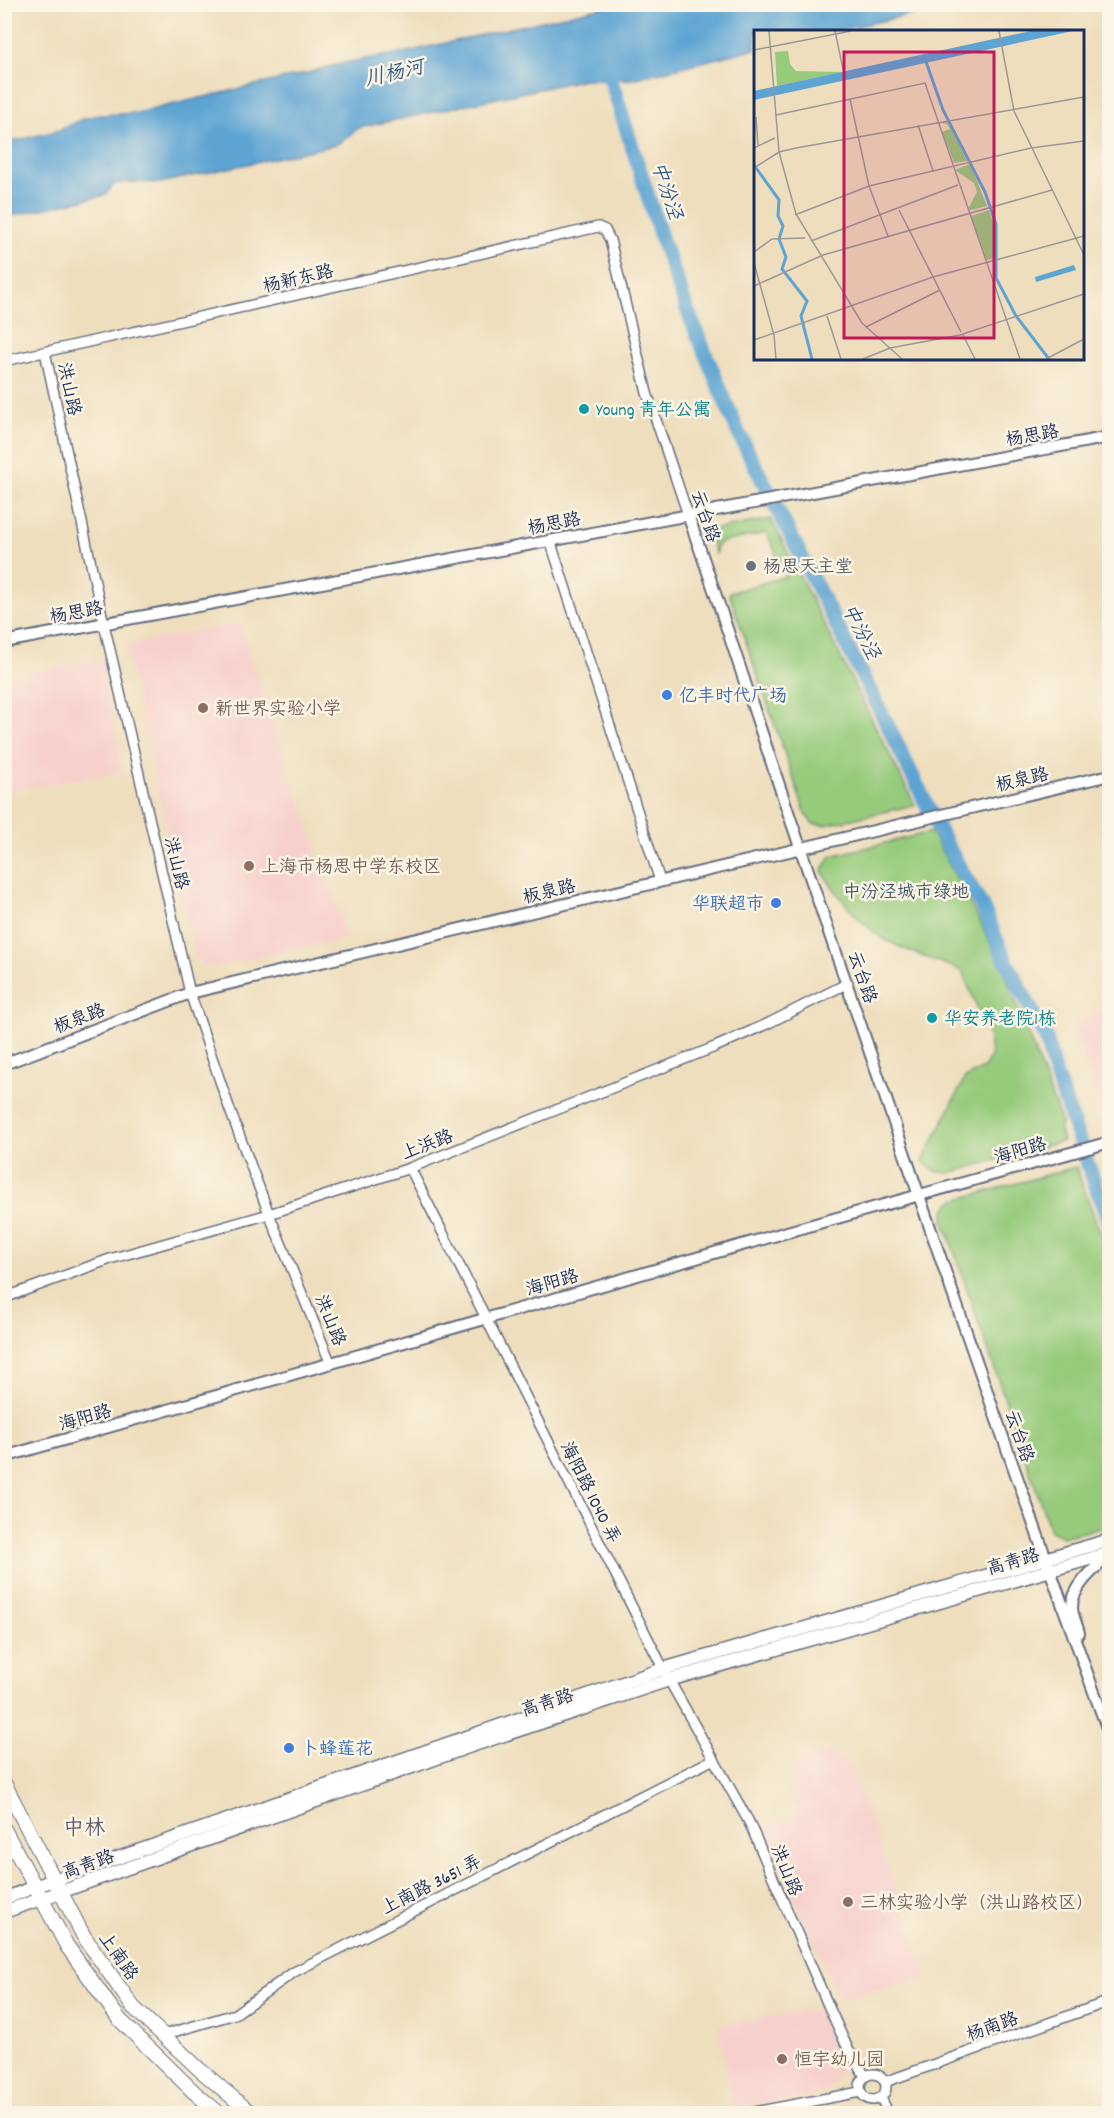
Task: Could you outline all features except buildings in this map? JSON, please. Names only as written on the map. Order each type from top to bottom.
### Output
[{"type":"main road","name":"高青路","points":[[4,1912],[471,1746],[669,1680],[1047,1564],[1110,1540]]},
{"type":"main road","name":"高青路","points":[[4,1899],[663,1669],[1047,1564],[1110,1554]]},
{"type":"main road","name":"上南路","points":[[4,1783],[83,1935],[133,2007],[252,2114]]},
{"type":"main road","name":"上南路","points":[[4,1829],[67,1946],[119,2019],[220,2114]]},
{"type":"street","name":"杨新东路","points":[[4,361],[598,227]]},
{"type":"street","name":"云台路","points":[[598,227],[605,230],[610,240],[647,393],[800,848],[1047,1564],[1110,1736]]},
{"type":"street","name":"洪山路","points":[[45,352],[104,624],[190,993],[269,1214],[331,1364]]},
{"type":"street","name":"杨思路","points":[[4,642],[1110,437]]},
{"type":"street","points":[[550,540],[660,881]]},
{"type":"street","name":"板泉路","points":[[4,1064],[190,993],[1110,776]]},
{"type":"street","name":"上浜路","points":[[4,1299],[110,1259],[269,1214],[410,1168],[715,1047],[848,983]]},
{"type":"street","name":"海阳路","points":[[4,1458],[801,1228],[1110,1142]]},
{"type":"street","name":"海阳路 1040 弄","points":[[410,1168],[669,1680]]},
{"type":"street","points":[[1081,1656],[1082,1642],[1072,1612],[1072,1602],[1086,1575],[1110,1554]]},
{"type":"street","name":"洪山路","points":[[669,1680],[757,1839],[848,2049],[865,2076]]},
{"type":"street","name":"上南路 3651 弄","points":[[163,2035],[241,2011],[294,1972],[714,1759]]},
{"type":"street","name":"杨南路","points":[[885,2082],[1110,2001]]},
{"type":"street","points":[[877,2074],[885,2082],[886,2088],[881,2098],[869,2100],[860,2092],[859,2086],[865,2076],[877,2074]]},
{"type":"street","points":[[744,2114],[860,2092]]},
{"type":"street","points":[[881,2098],[890,2114]]},
{"type":"shaded area","points":[[239,623],[347,938],[215,966],[204,965],[195,956],[125,645]]},
{"type":"shaded area","points":[[102,659],[122,772],[10,790],[5,759],[5,677]]},
{"type":"shaded area","points":[[1109,1009],[1109,1125],[1072,1024]]},
{"type":"shaded area","name":"三林实验小学（洪山路校区）","points":[[826,1753],[848,1759],[928,1977],[839,1999],[763,1827],[799,1814],[792,1765]]},
{"type":"shaded area","name":"恒宇幼儿园","points":[[820,2009],[839,2050],[841,2068],[832,2084],[822,2094],[734,2109],[718,2025]]},
{"type":"green space","points":[[771,519],[915,805],[825,825],[813,824],[806,815],[729,593],[786,576],[767,533],[721,542],[716,547],[716,555],[712,541],[712,535],[717,529]]},
{"type":"green space","name":"中汾泾城市绿地","points":[[931,832],[977,916],[1005,974],[1061,1121],[1060,1132],[1063,1141],[950,1173],[934,1171],[923,1161],[965,1078],[985,1067],[991,1056],[989,1036],[962,971],[903,948],[874,932],[849,908],[822,871],[831,856]]},
{"type":"green space","points":[[1076,1167],[1109,1256],[1110,1526],[1062,1537],[1050,1530],[944,1218],[945,1210],[952,1201]]},
{"type":"water","name":"川杨河","points":[[612,5],[955,5],[840,30],[754,30],[754,49],[632,79],[585,79],[359,128],[335,145],[160,183],[114,184],[105,195],[5,217],[5,143],[60,130],[82,119],[99,115],[136,113],[334,65],[411,51]]},
{"type":"waterway","name":"中汾泾","points":[[605,62],[662,240],[688,312],[738,432],[944,840],[982,906],[1004,957],[1046,1038],[1054,1070],[1110,1226]]},
{"type":"place","name":"Young 青年公寓","points":[[584,409]]},
{"type":"place","name":"杨思天主堂","points":[[751,566]]},
{"type":"place","name":"亿丰时代广场","points":[[667,695]]},
{"type":"place","name":"新世界实验小学","points":[[203,708]]},
{"type":"place","name":"上海市杨思中学东校区","points":[[249,866]]},
{"type":"place","name":"华联超市","points":[[776,903]]},
{"type":"place","name":"华安养老院1栋","points":[[932,1018]]},
{"type":"place","name":"卜蜂莲花","points":[[289,1748]]},
{"type":"place","name":"三林实验小学（洪山路校区）","points":[[848,1902]]},
{"type":"place","name":"恒宇幼儿园","points":[[782,2059]]},
{"type":"district","name":"中林","points":[[84,1827]]}]
